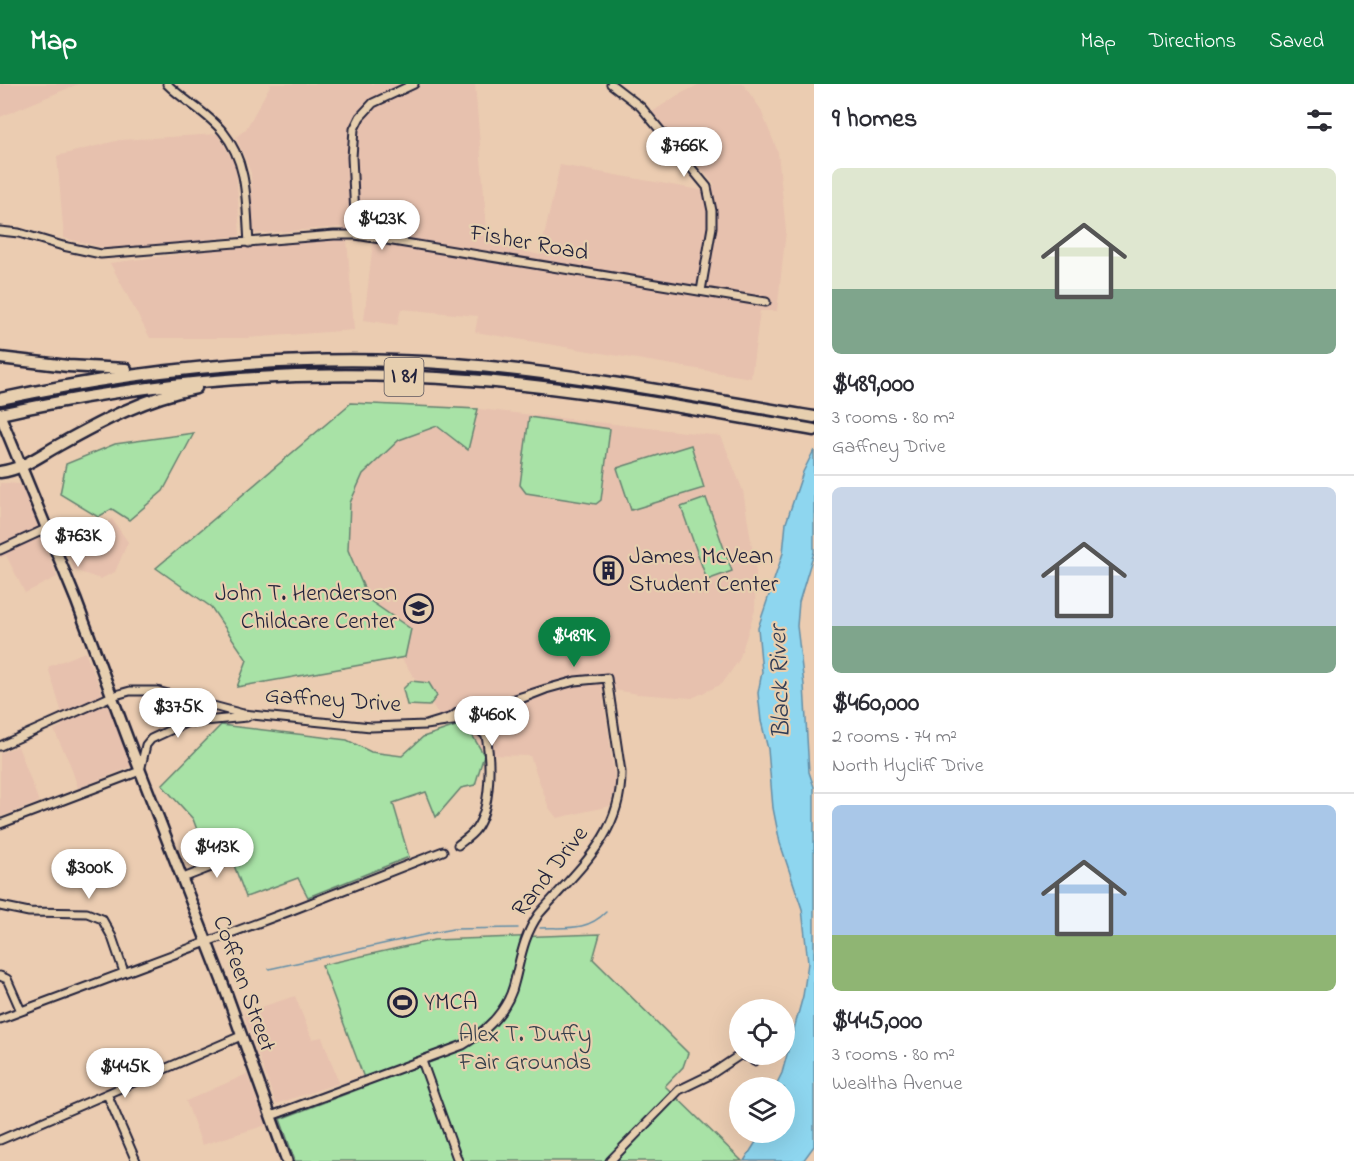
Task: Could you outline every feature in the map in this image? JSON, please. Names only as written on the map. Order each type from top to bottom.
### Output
[{"type":"highway","points":[[0,358],[114,370],[186,365],[210,366]]},
{"type":"highway","name":"I 81","points":[[0,399],[117,377],[210,366],[318,360],[455,364],[526,371],[813,416]]},
{"type":"highway","name":"I 81","points":[[0,414],[60,400],[148,386],[247,378],[326,375],[469,380],[554,389],[810,430]]},
{"type":"highway","points":[[0,472],[23,467],[58,445],[147,402],[188,390],[247,378]]},
{"type":"main road","name":"Coffeen Street","points":[[0,414],[48,528],[183,878],[287,1161]]},
{"type":"street","points":[[167,84],[205,114],[223,132],[237,154],[244,177],[249,243]]},
{"type":"street","points":[[356,235],[352,157],[354,129],[360,117],[374,103],[414,84]]},
{"type":"street","points":[[611,84],[641,107],[707,188],[712,211],[712,227],[701,291]]},
{"type":"street","name":"Fisher Road","points":[[0,231],[19,233],[101,254],[356,235],[766,302]]},
{"type":"street","points":[[0,550],[48,528]]},
{"type":"street","name":"Rand Drive","points":[[271,1116],[463,1045],[492,1023],[504,1008],[513,989],[522,946],[530,927],[538,914],[593,852],[612,823],[618,806],[621,772],[607,678],[574,681],[546,689]]},
{"type":"street","name":"Gaffney Drive","points":[[0,746],[112,696],[144,689],[263,716],[371,727],[426,725],[469,720]]},
{"type":"street","points":[[486,736],[463,714],[467,704],[472,701],[481,705],[496,705],[546,689]]},
{"type":"street","points":[[469,720],[477,721],[483,716],[546,689]]},
{"type":"street","points":[[0,824],[140,771],[146,745],[152,739],[196,718],[209,705]]},
{"type":"street","points":[[458,845],[476,829],[484,812],[486,800],[489,752],[481,705]]},
{"type":"street","name":"Gaffney Drive","points":[[426,725],[452,717],[464,708]]},
{"type":"street","points":[[184,723],[263,716]]},
{"type":"street","points":[[0,1019],[443,851]]},
{"type":"street","points":[[183,878],[242,855]]},
{"type":"street","points":[[0,906],[29,912],[87,912],[102,919],[112,937],[124,972]]},
{"type":"street","points":[[0,976],[7,980],[21,1011]]},
{"type":"street","points":[[0,1140],[241,1036]]},
{"type":"street","points":[[609,1161],[679,1090],[710,1075],[729,1060]]},
{"type":"street","points":[[422,1061],[458,1161]]},
{"type":"street","points":[[107,1094],[136,1161]]},
{"type":"shaded area","points":[[0,84],[78,84],[0,117]]},
{"type":"shaded area","points":[[271,84],[475,84],[488,243],[540,255],[560,165],[700,190],[715,185],[652,112],[700,84],[743,84],[760,108],[778,152],[786,231],[777,311],[760,311],[751,378],[475,332],[478,316],[401,309],[397,325],[364,320],[373,242],[347,239],[354,330],[246,338],[150,338],[110,263],[238,247],[346,239],[342,227],[253,234],[251,173],[236,137],[246,129]]},
{"type":"shaded area","points":[[217,134],[236,165],[240,236],[113,250],[64,238],[57,156],[120,140]]},
{"type":"shaded area","points":[[461,407],[721,436],[743,491],[756,572],[755,610],[739,660],[722,684],[692,698],[638,694],[602,688],[616,787],[610,806],[557,818],[549,808],[530,756],[484,755],[465,723],[441,718],[396,650],[369,600],[348,550],[350,503],[363,474],[399,440]]},
{"type":"shaded area","points":[[0,483],[22,484],[57,577],[25,593],[6,555],[0,558]]},
{"type":"shaded area","points":[[112,519],[128,542],[115,572],[100,579],[74,570],[66,546]]},
{"type":"shaded area","points":[[85,652],[133,766],[78,788],[54,730],[62,726],[61,710],[48,667]]},
{"type":"shaded area","points":[[18,746],[39,802],[0,817],[0,753]]},
{"type":"shaded area","points":[[295,996],[312,1039],[322,1037],[339,1083],[276,1104],[243,1013]]},
{"type":"shaded area","points":[[247,1074],[266,1125],[202,1145],[186,1101]]},
{"type":"green space","points":[[351,403],[478,409],[468,450],[437,426],[399,440],[363,474],[350,503],[348,550],[369,600],[411,629],[405,657],[237,687],[247,660],[211,607],[156,568]]},
{"type":"green space","points":[[529,417],[610,429],[601,500],[596,504],[526,493],[520,485]]},
{"type":"green space","points":[[194,433],[163,491],[129,520],[112,509],[98,517],[60,494],[66,464],[115,444]]},
{"type":"green space","points":[[691,445],[704,488],[631,510],[617,468]]},
{"type":"green space","points":[[706,498],[732,571],[707,580],[681,507]]},
{"type":"green space","points":[[411,681],[429,683],[437,696],[429,706],[407,705],[403,689]]},
{"type":"green space","points":[[465,723],[484,755],[475,785],[461,788],[436,817],[426,792],[393,803],[409,857],[308,897],[298,878],[246,897],[235,868],[232,851],[206,854],[193,819],[162,785],[221,725],[347,740],[371,752],[402,756],[423,737]]},
{"type":"green space","name":"Alex T. Duffy Fair Grounds","points":[[600,934],[593,959],[688,1053],[683,1067],[665,1086],[742,1161],[295,1161],[280,1119],[367,1086],[322,965],[434,940]]},
{"type":"water","name":"Black River","points":[[814,450],[814,552],[799,602],[797,626],[804,685],[809,772],[814,787],[814,1146],[803,1161],[744,1161],[755,1143],[795,1143],[795,1077],[780,1077],[784,1065],[795,1065],[795,1025],[803,996],[808,963],[802,909],[780,843],[773,808],[768,749],[761,721],[758,693],[762,672],[758,628],[783,553],[786,523],[803,472]]},
{"type":"waterway","points":[[540,928],[583,926],[606,912]]},
{"type":"waterway","points":[[269,969],[453,929],[518,928]]},
{"type":"place","name":"James McVean Student Center","points":[[608,571]]},
{"type":"place","name":"John T. Henderson Childcare Center","points":[[418,608]]},
{"type":"place","name":"YMCA","points":[[403,1003]]}]
